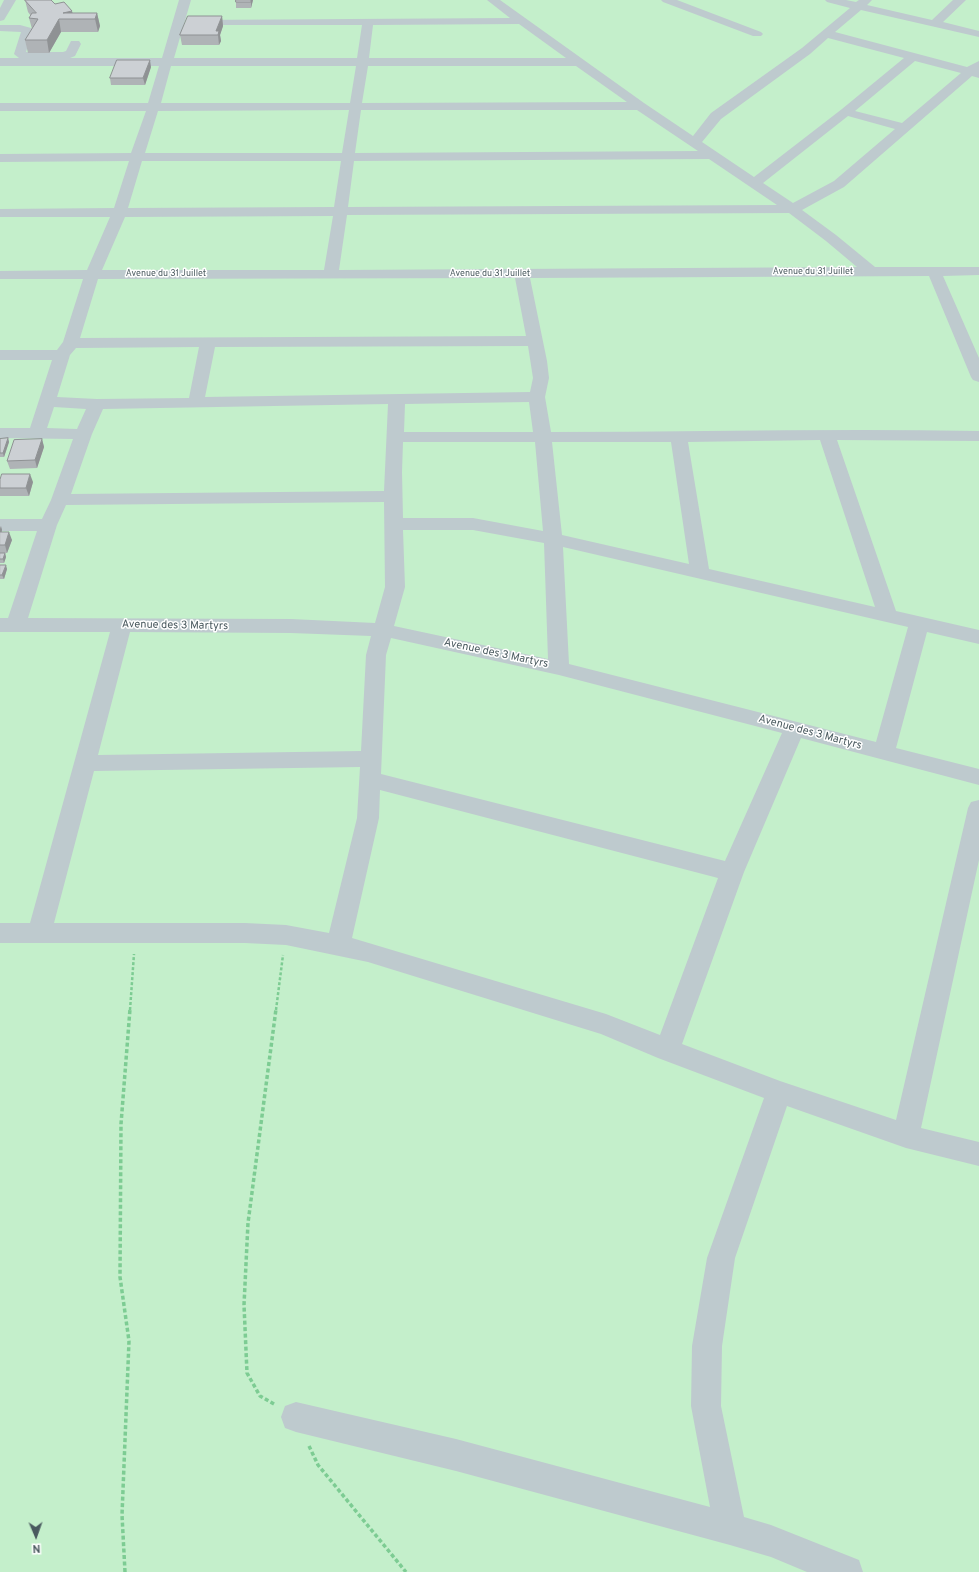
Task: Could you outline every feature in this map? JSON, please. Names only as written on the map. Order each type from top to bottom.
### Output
[{"type":"street","points":[[0,18],[10,0]]},
{"type":"street","points":[[37,433],[46,402],[89,284],[119,213],[138,158],[184,0]]},
{"type":"street","points":[[493,0],[640,106],[792,209],[831,238],[870,271]]},
{"type":"street","points":[[667,0],[757,34]]},
{"type":"street","points":[[831,0],[863,3],[979,34]]},
{"type":"street","points":[[935,23],[960,0]]},
{"type":"street","points":[[695,143],[716,116],[827,34],[863,3]]},
{"type":"street","points":[[177,23],[523,21]]},
{"type":"street","points":[[331,274],[368,22]]},
{"type":"street","points":[[0,28],[20,28],[27,30],[20,54],[23,56],[65,56],[71,53],[75,44]]},
{"type":"street","points":[[827,34],[976,70]]},
{"type":"street","points":[[755,183],[846,112],[913,56]]},
{"type":"street","points":[[0,62],[579,62]]},
{"type":"street","points":[[0,213],[750,211],[792,209],[838,184],[904,127],[976,70]]},
{"type":"street","points":[[0,107],[153,108],[640,106]]},
{"type":"street","points":[[846,112],[904,127]]},
{"type":"street","points":[[0,158],[349,158],[712,155]]},
{"type":"street","points":[[934,271],[979,377]]},
{"type":"street","name":"Avenue du 31 Juillet","points":[[0,275],[979,271]]},
{"type":"street","points":[[522,274],[541,378],[537,397],[543,437],[553,539],[558,668]]},
{"type":"street","points":[[0,355],[66,349],[208,343],[535,341]]},
{"type":"street","points":[[196,402],[208,343]]},
{"type":"street","points":[[46,402],[97,404],[537,397]]},
{"type":"street","points":[[338,945],[368,818],[376,655],[395,587],[393,472],[397,400]]},
{"type":"street","points":[[8,625],[48,525],[60,500],[83,434],[97,404]]},
{"type":"street","points":[[0,433],[83,434]]},
{"type":"street","points":[[395,436],[679,437],[827,436],[870,434],[979,436]]},
{"type":"street","points":[[827,436],[888,616]]},
{"type":"street","points":[[679,437],[700,573]]},
{"type":"street","points":[[60,500],[393,496]]},
{"type":"street","points":[[394,524],[473,524],[553,539],[979,637]]},
{"type":"street","points":[[0,525],[48,525]]},
{"type":"street","points":[[884,752],[919,623]]},
{"type":"street","name":"Avenue des 3 Martyrs","points":[[8,625],[291,626],[383,630],[558,668],[795,728],[979,777]]},
{"type":"street","points":[[39,933],[122,626]]},
{"type":"street","points":[[667,1050],[732,872],[795,728]]},
{"type":"street","points":[[86,763],[370,769],[732,872]]},
{"type":"street","points":[[906,1136],[979,808]]},
{"type":"street","points":[[0,933],[245,933],[286,935],[338,945],[368,952],[606,1025],[667,1050],[779,1092],[906,1136],[979,1154]]},
{"type":"street","points":[[730,1529],[706,1406],[707,1346],[721,1258],[779,1092]]},
{"type":"street","points":[[296,1417],[456,1455],[730,1529],[772,1541],[847,1572]]},
{"type":"path","points":[[125,1572],[122,1515],[129,1341],[120,1277],[121,1124],[136,932]]},
{"type":"path","points":[[286,935],[248,1223],[244,1305],[247,1373],[260,1396],[296,1417],[318,1465],[406,1572]]},
{"type":"green space","points":[[0,0],[979,0],[979,1572],[0,1572]]},
{"type":"building","points":[[25,0],[51,0],[55,4],[64,2],[72,11],[63,13],[97,13],[95,19],[59,19],[47,40],[25,40],[38,19],[29,18],[32,13],[36,13]]},
{"type":"building","points":[[236,0],[251,0],[251,2],[236,2]]},
{"type":"building","points":[[188,16],[222,16],[216,31],[219,31],[218,35],[180,35]]},
{"type":"building","points":[[117,60],[150,60],[143,78],[110,78]]},
{"type":"building","points":[[8,438],[3,453],[0,453],[0,439]]},
{"type":"building","points":[[42,439],[35,460],[7,461],[14,440]]},
{"type":"building","points":[[2,474],[30,474],[26,488],[0,488]]},
{"type":"building","points":[[0,532],[9,532],[5,545],[0,545]]},
{"type":"building","points":[[0,553],[5,553],[3,559],[0,559]]},
{"type":"building","points":[[0,565],[6,565],[2,575],[0,575]]}]
